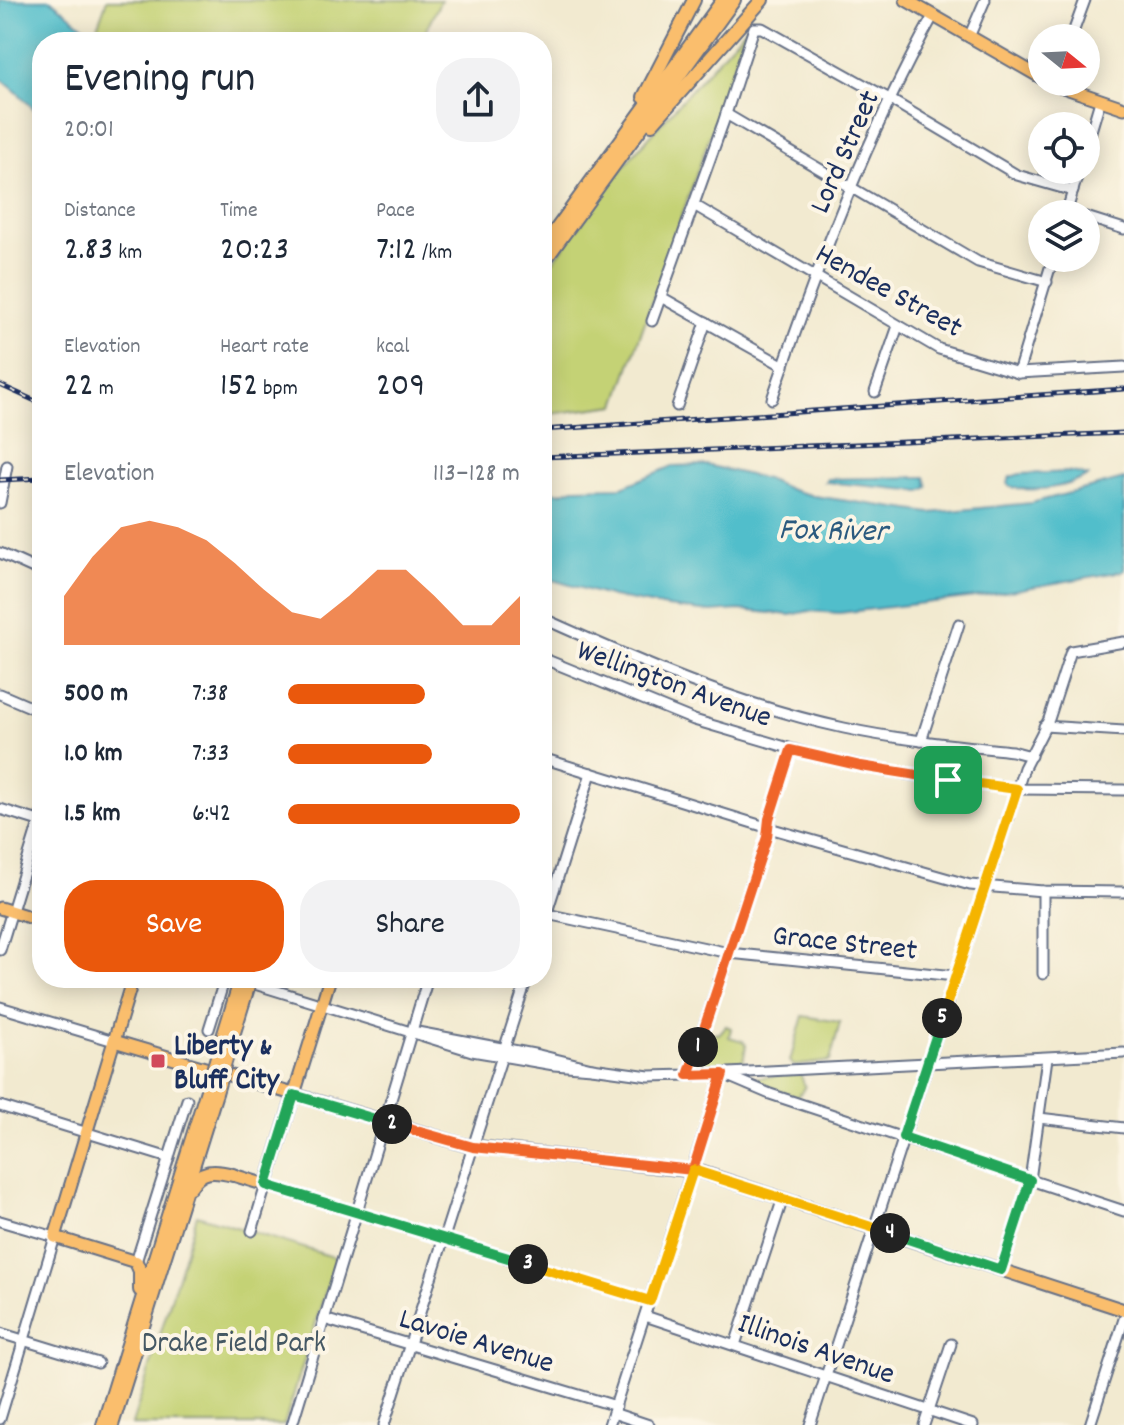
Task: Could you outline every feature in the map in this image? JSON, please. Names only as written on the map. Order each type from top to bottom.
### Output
[{"type":"highway","points":[[588,185],[650,88],[694,0]]},
{"type":"highway","points":[[552,235],[723,0]]},
{"type":"highway","points":[[552,250],[734,0]]},
{"type":"highway","points":[[603,181],[762,0]]},
{"type":"highway","points":[[239,988],[239,1002]]},
{"type":"highway","points":[[103,1425],[246,988]]},
{"type":"highway","points":[[112,1425],[183,1196],[211,1091]]},
{"type":"highway","points":[[183,1196],[204,1172],[233,1175]]},
{"type":"highway","points":[[126,1354],[127,1331],[141,1283],[136,1262]]},
{"type":"main road","points":[[906,0],[1028,70]]},
{"type":"main road","points":[[1087,96],[1124,108]]},
{"type":"main road","points":[[6,910],[32,918]]},
{"type":"main road","points":[[130,988],[55,1237],[136,1262]]},
{"type":"main road","points":[[233,1175],[266,1185],[327,988]]},
{"type":"main road","points":[[114,1041],[473,1147],[693,1170],[1124,1310]]},
{"type":"street","points":[[969,37],[985,0]]},
{"type":"street","points":[[1076,24],[1085,0]]},
{"type":"street","name":"Lord Street","points":[[772,399],[814,277],[891,100],[933,16]]},
{"type":"street","points":[[652,321],[754,28],[762,28],[891,100],[1017,175],[1073,191]]},
{"type":"street","points":[[1097,112],[1100,101]]},
{"type":"street","points":[[726,114],[978,262],[1047,282]]},
{"type":"street","points":[[1072,200],[1075,184]]},
{"type":"street","name":"Hendee Street","points":[[694,205],[939,349],[1018,373],[1124,367]]},
{"type":"street","points":[[1100,221],[1124,229]]},
{"type":"street","points":[[1018,373],[1050,272]]},
{"type":"street","points":[[661,297],[784,366]]},
{"type":"street","points":[[677,406],[706,322]]},
{"type":"street","points":[[875,392],[898,326]]},
{"type":"street","points":[[0,503],[7,466]]},
{"type":"street","points":[[0,553],[32,567]]},
{"type":"street","name":"Wellington Avenue","points":[[552,622],[652,667],[740,700],[846,729],[1031,756]]},
{"type":"street","points":[[921,741],[959,624]]},
{"type":"street","points":[[810,1425],[1017,789],[1071,651],[1124,642]]},
{"type":"street","name":"Wellington Avenue","points":[[552,662],[694,720],[791,750],[905,774],[1017,789],[1124,790]]},
{"type":"street","points":[[0,694],[32,708]]},
{"type":"street","points":[[1044,726],[1124,731]]},
{"type":"street","points":[[688,1075],[769,828],[769,819],[791,750]]},
{"type":"street","points":[[552,761],[949,880],[986,887],[1043,891],[1124,892]]},
{"type":"street","points":[[552,890],[591,773]]},
{"type":"street","points":[[0,809],[32,816]]},
{"type":"street","points":[[0,950],[6,910],[32,842]]},
{"type":"street","points":[[1043,891],[1043,974]]},
{"type":"street","name":"Grace Street","points":[[552,916],[729,953],[955,976]]},
{"type":"street","points":[[209,1029],[222,988]]},
{"type":"street","points":[[271,988],[412,1031],[503,1053],[546,1056],[592,1068],[649,1076],[1124,1053]]},
{"type":"street","points":[[292,1425],[425,988]]},
{"type":"street","points":[[384,1425],[524,988]]},
{"type":"street","points":[[0,1007],[114,1041]]},
{"type":"street","points":[[1001,1270],[1030,1180],[1047,1058]]},
{"type":"street","points":[[723,1074],[770,1094],[1124,1211]]},
{"type":"street","points":[[609,1425],[723,1074]]},
{"type":"street","points":[[136,1262],[187,1100]]},
{"type":"street","points":[[0,1106],[169,1158]]},
{"type":"street","points":[[1039,1118],[1124,1128]]},
{"type":"street","points":[[252,1231],[266,1185],[650,1301]]},
{"type":"street","points":[[735,1345],[783,1198]]},
{"type":"street","points":[[0,1221],[55,1237],[0,1419]]},
{"type":"street","name":"Illinois Avenue","points":[[645,1316],[973,1425]]},
{"type":"street","name":"Lavoie Avenue","points":[[324,1319],[614,1410],[649,1425]]},
{"type":"street","points":[[1090,1425],[1124,1319]]},
{"type":"street","points":[[0,1333],[98,1363]]},
{"type":"street","points":[[924,1425],[951,1344]]},
{"type":"green space","points":[[107,0],[441,0],[425,32],[96,30]]},
{"type":"green space","points":[[748,26],[616,405],[552,414],[552,263],[632,156]]},
{"type":"green space","points":[[803,1016],[840,1022],[830,1061],[794,1066],[790,1061]]},
{"type":"green space","points":[[726,1026],[731,1028],[729,1037],[746,1045],[743,1062],[705,1064],[714,1033],[719,1034]]},
{"type":"green space","points":[[800,1073],[805,1087],[797,1097],[745,1079]]},
{"type":"green space","name":"Drake Field Park","points":[[197,1215],[336,1258],[284,1425],[132,1425]]},
{"type":"water","points":[[0,0],[51,0],[91,32],[32,32],[32,107],[0,78]]},
{"type":"water","name":"Fox River","points":[[706,465],[766,479],[814,496],[930,513],[1031,503],[1124,479],[1124,571],[975,597],[839,613],[809,611],[790,615],[667,607],[612,597],[552,580],[552,491],[560,493],[574,488],[622,487],[673,466]]},
{"type":"water","points":[[1072,472],[1088,476],[1060,486],[1039,489],[1018,488],[1007,483],[1010,477],[1020,474]]},
{"type":"water","points":[[925,477],[928,487],[921,491],[825,482],[827,479]]},
{"type":"railway","points":[[0,385],[32,399]]},
{"type":"railway","points":[[552,429],[1124,389]]},
{"type":"railway","points":[[552,457],[1124,433]]},
{"type":"railway","points":[[0,480],[32,478]]},
{"type":"place","name":"Liberty & Bluff City","points":[[158,1061]]},
{"type":"route","points":[[948,780],[861,766],[791,750],[769,819],[767,837],[688,1075],[723,1074],[693,1170],[473,1147],[294,1095],[266,1185],[650,1301],[693,1170],[1001,1270],[1030,1180],[903,1137],[1017,789],[948,780]]}]
